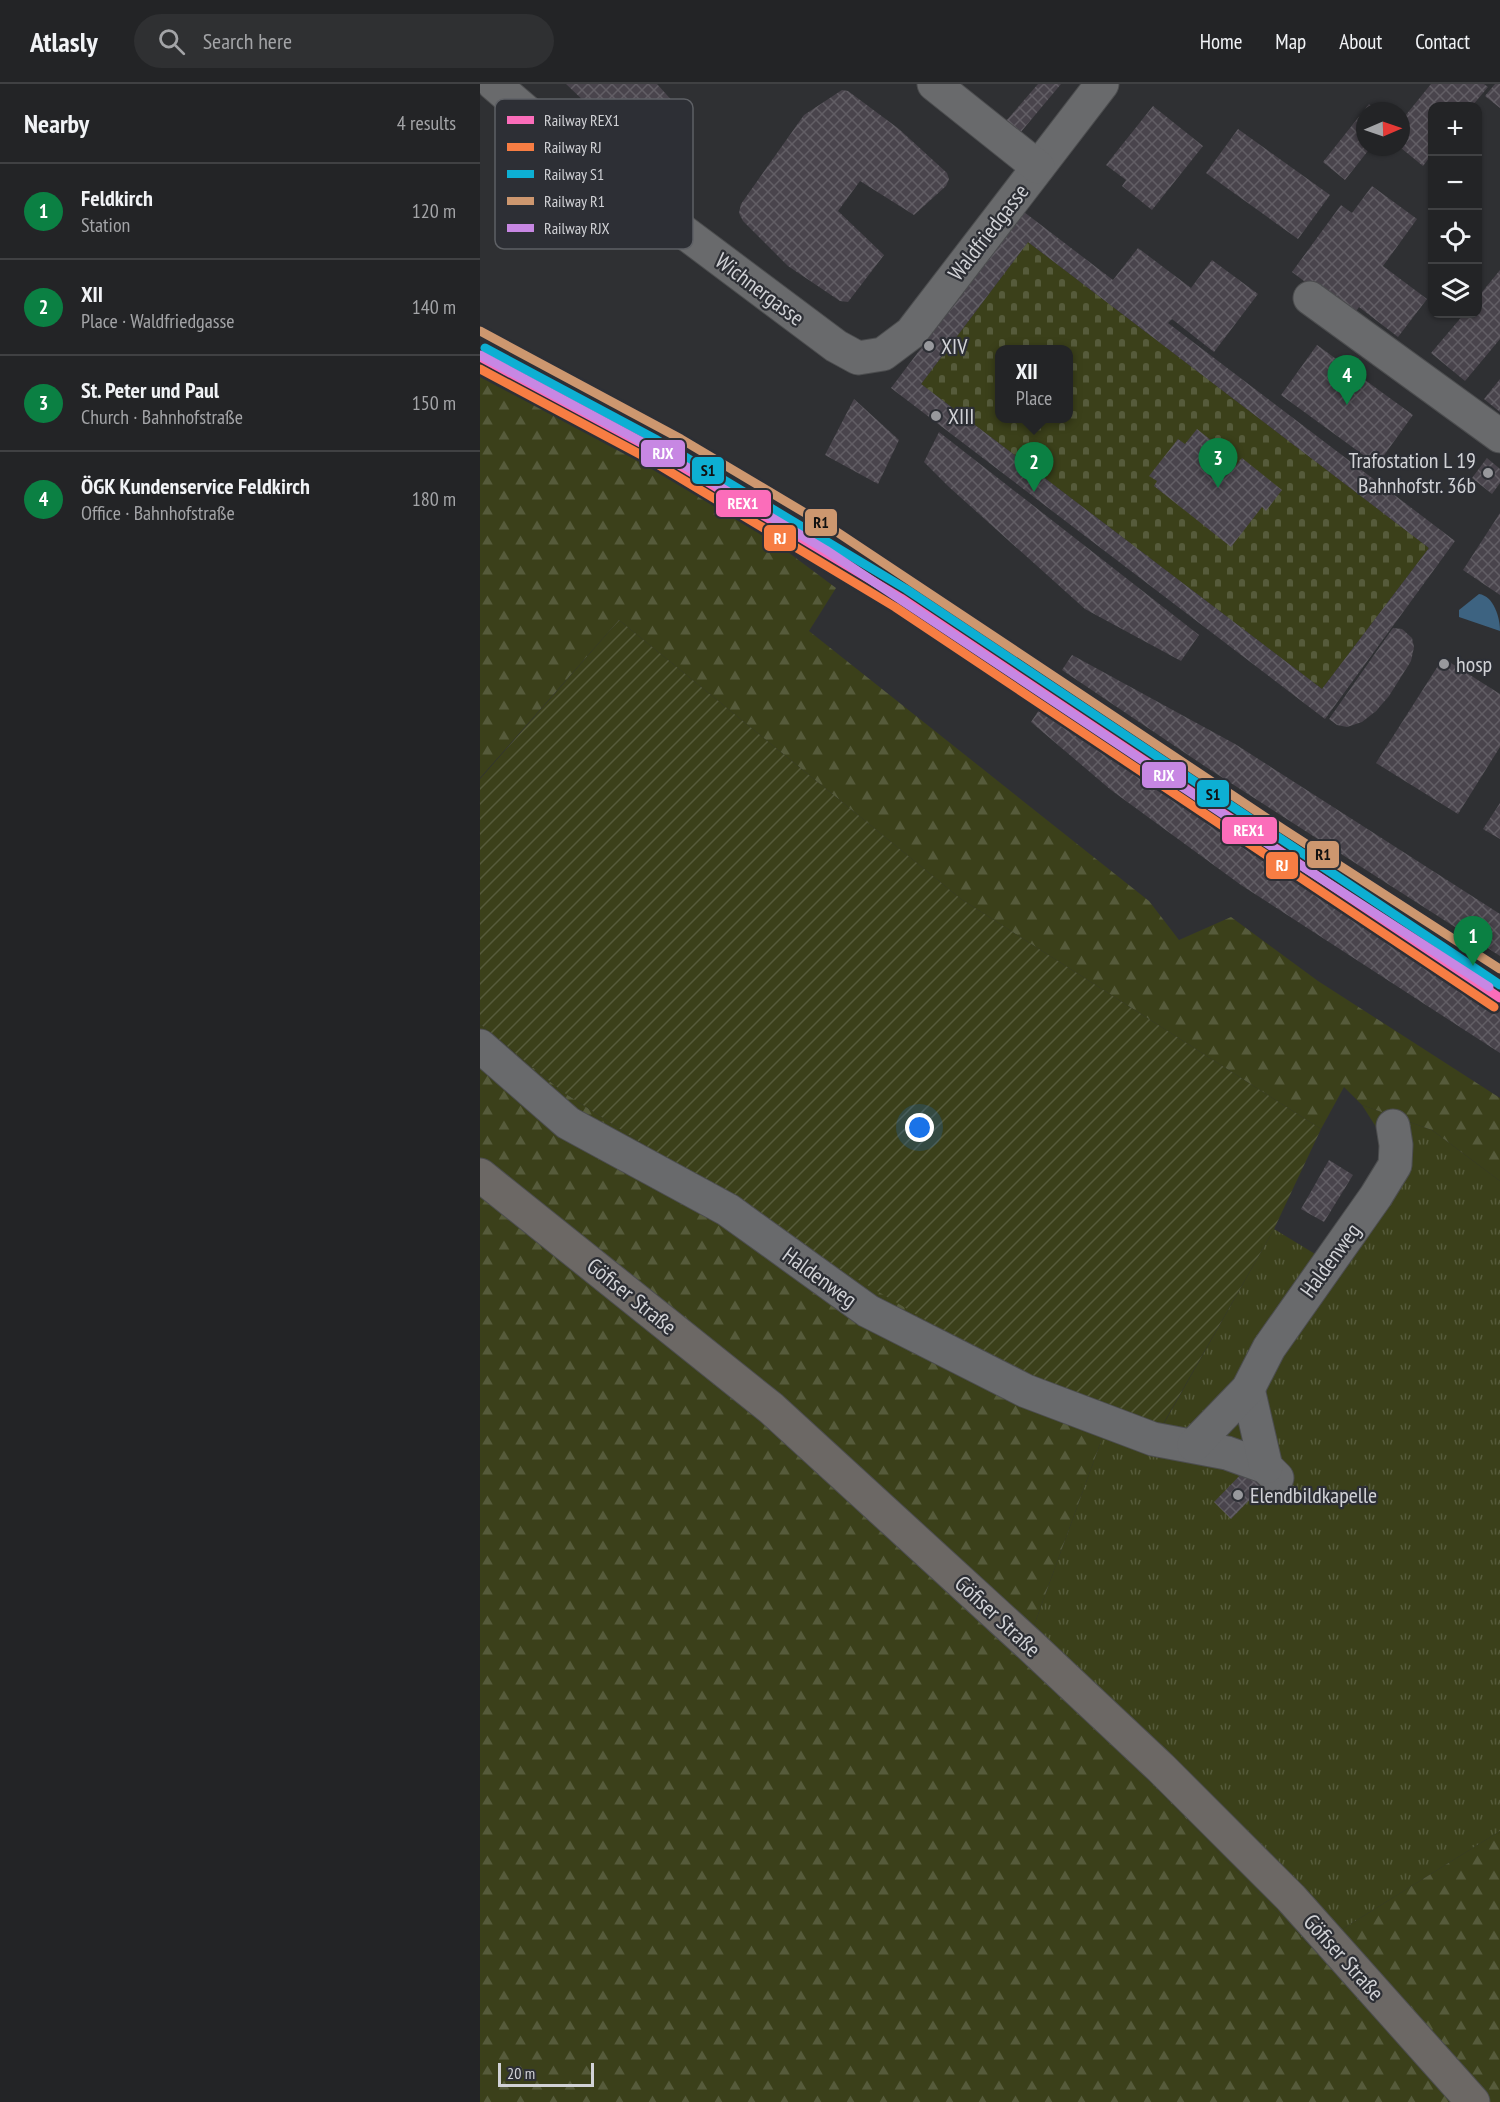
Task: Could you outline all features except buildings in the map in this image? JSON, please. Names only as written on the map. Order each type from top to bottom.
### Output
[{"type":"main road","name":"Göfiser Straße","points":[[480,1175],[771,1407],[1161,1767],[1291,1898],[1473,2102]]},
{"type":"street","name":"Wichnergasse","points":[[494,84],[512,99]]},
{"type":"street","points":[[934,84],[1038,167]]},
{"type":"street","name":"Waldfriedgasse","points":[[858,358],[883,354],[911,333],[1102,84]]},
{"type":"street","name":"Wichnergasse","points":[[693,239],[836,346],[858,358]]},
{"type":"street","points":[[1310,298],[1500,436]]},
{"type":"street","name":"Haldenweg","points":[[480,1046],[568,1123],[728,1210],[868,1311],[1026,1391],[1153,1439],[1194,1445],[1271,1472],[1248,1389]]},
{"type":"street","name":"Haldenweg","points":[[1194,1445],[1248,1389],[1269,1348],[1376,1196],[1395,1165],[1396,1145],[1393,1126]]},
{"type":"green space","points":[[1028,242],[1429,548],[1322,689],[921,384]]},
{"type":"green space","points":[[480,371],[582,423],[753,526],[836,588],[809,631],[1149,901],[1179,940],[1231,917],[1318,981],[1500,1098],[1500,1181],[1432,1130],[1362,1105],[1344,1087],[1321,1129],[961,899],[619,620],[480,778]]},
{"type":"green space","points":[[619,620],[961,899],[1321,1129],[1274,1229],[1162,1426],[1011,1371],[780,1233],[563,1092],[480,1024],[480,779]]},
{"type":"green space","points":[[480,1024],[563,1092],[780,1233],[1112,1411],[1024,1653],[1312,1948],[1500,1831],[1500,2102],[480,2102]]},
{"type":"green space","points":[[1362,1105],[1432,1130],[1500,1181],[1500,1831],[1312,1948],[1024,1653],[1112,1411],[1163,1425],[1274,1229],[1320,1257],[1378,1175],[1380,1154],[1376,1127]]},
{"type":"water","points":[[1479,594],[1492,603],[1499,620],[1500,631],[1459,617],[1459,610]]},
{"type":"rail line","name":"R1","points":[[480,331],[681,439],[837,532],[1283,829],[1500,969]]},
{"type":"rail line","name":"S1","points":[[485,348],[657,440],[906,589],[1500,985]]},
{"type":"rail line","name":"RJX","points":[[480,355],[670,457],[826,550],[1271,846],[1489,987]]},
{"type":"rail line","name":"REX1","points":[[480,357],[652,449],[901,598],[1500,998]]},
{"type":"rail line","name":"RJ","points":[[480,369],[647,458],[895,607],[1494,1007]]},
{"type":"place","name":"XIV","points":[[929,346]]},
{"type":"place","name":"ÖGK Kundenservice Feldkirch","points":[[1347,405]]},
{"type":"place","name":"XIII","points":[[936,416]]},
{"type":"place","name":"Trafostation L 19 Bahnhofstr. 36b","points":[[1488,473]]},
{"type":"place","name":"St. Peter und Paul","points":[[1218,488]]},
{"type":"place","name":"XII","points":[[1034,492]]},
{"type":"place","name":"hosp","points":[[1444,664]]},
{"type":"place","name":"Feldkirch","points":[[1473,966]]},
{"type":"place","name":"Elendbildkapelle","points":[[1238,1495]]}]
